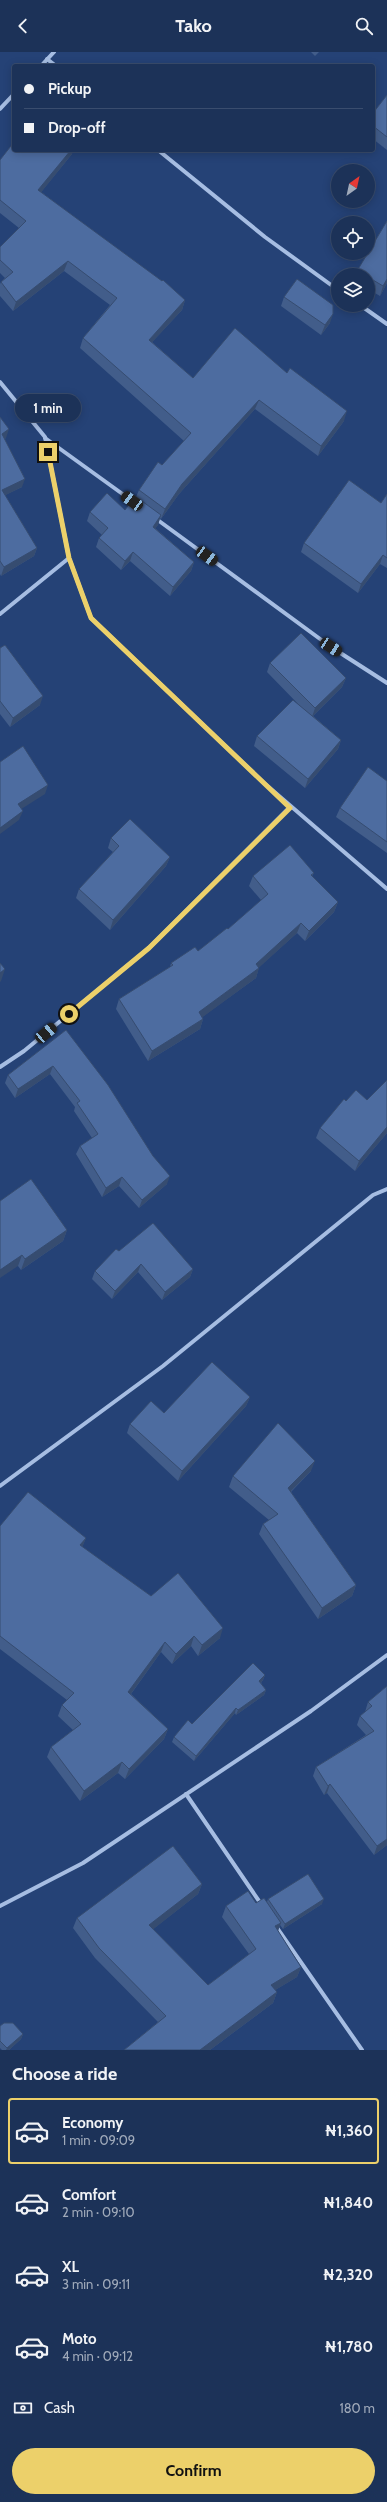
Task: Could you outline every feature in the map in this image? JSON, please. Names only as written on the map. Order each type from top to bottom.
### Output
[{"type":"street","points":[[43,64],[54,52]]},
{"type":"street","points":[[47,59],[53,64]]},
{"type":"street","points":[[0,109],[12,96]]},
{"type":"street","points":[[160,152],[264,237],[331,285]]},
{"type":"street","points":[[370,312],[387,324]]},
{"type":"street","points":[[0,382],[45,437],[140,507]]},
{"type":"street","points":[[45,437],[69,558],[91,618],[290,808],[387,889]]},
{"type":"street","points":[[153,516],[331,647],[387,683]]},
{"type":"street","points":[[0,614],[69,558]]},
{"type":"street","points":[[0,1067],[24,1052],[149,948],[290,808]]},
{"type":"street","points":[[0,1486],[163,1366],[373,1195],[387,1189]]},
{"type":"street","points":[[0,1906],[83,1864],[311,1711],[387,1654]]},
{"type":"street","points":[[186,1794],[262,1906]]},
{"type":"street","points":[[272,1919],[362,2050]]},
{"type":"building","points":[[387,95],[387,137],[375,128],[375,110]]},
{"type":"building","points":[[12,145],[12,152],[69,152],[38,190],[162,281],[163,280],[185,300],[149,340],[193,378],[235,328],[287,373],[290,368],[347,411],[321,446],[259,400],[182,484],[165,509],[139,490],[158,462],[162,465],[191,433],[83,338],[117,298],[68,261],[16,302],[1,282],[13,272],[0,260],[0,247],[26,221],[0,200],[0,160]]},
{"type":"building","points":[[387,221],[387,279],[383,286],[375,281],[375,268],[359,268],[364,260],[375,260],[375,241]]},
{"type":"building","points":[[297,279],[331,304],[331,312],[333,312],[333,314],[325,325],[284,297]]},
{"type":"building","points":[[0,417],[9,429],[2,434],[25,479],[2,490],[37,548],[4,567],[0,561]]},
{"type":"building","points":[[349,480],[381,503],[387,494],[387,558],[383,555],[361,584],[304,543]]},
{"type":"building","points":[[107,493],[125,510],[135,496],[161,515],[153,527],[194,562],[173,587],[133,552],[125,561],[99,538],[108,528],[90,512]]},
{"type":"building","points":[[301,633],[346,678],[315,708],[270,663]]},
{"type":"building","points":[[5,645],[43,696],[13,718],[0,701],[0,648]]},
{"type":"building","points":[[293,700],[341,740],[308,779],[257,736]]},
{"type":"building","points":[[23,746],[48,785],[18,804],[23,811],[0,828],[0,762]]},
{"type":"building","points":[[368,767],[387,781],[387,842],[340,808]]},
{"type":"building","points":[[130,819],[170,857],[113,920],[79,889],[119,846],[111,838]]},
{"type":"building","points":[[290,845],[314,873],[311,875],[338,902],[309,931],[301,923],[256,964],[259,968],[199,1012],[203,1019],[152,1051],[119,999],[173,965],[171,963],[195,947],[198,951],[227,928],[228,929],[268,894],[253,876]]},
{"type":"building","points":[[0,963],[5,969],[0,973]]},
{"type":"building","points":[[66,1030],[108,1085],[153,1156],[170,1176],[142,1200],[122,1177],[106,1188],[80,1146],[98,1134],[77,1103],[80,1101],[53,1066],[18,1089],[8,1075]]},
{"type":"building","points":[[387,1080],[387,1127],[359,1161],[320,1128],[344,1099],[346,1101],[356,1090],[367,1100]]},
{"type":"building","points":[[31,1179],[67,1230],[25,1259],[22,1255],[0,1270],[0,1201]]},
{"type":"building","points":[[153,1223],[193,1269],[165,1292],[141,1264],[115,1291],[95,1271],[116,1249],[119,1251]]},
{"type":"building","points":[[212,1362],[250,1397],[182,1471],[130,1424],[151,1401],[164,1413]]},
{"type":"building","points":[[278,1423],[315,1461],[288,1488],[356,1585],[322,1608],[263,1524],[278,1514],[233,1476]]},
{"type":"building","points":[[28,1492],[86,1538],[80,1545],[151,1596],[178,1573],[223,1628],[202,1645],[194,1636],[176,1654],[165,1642],[128,1692],[168,1729],[129,1769],[122,1762],[84,1791],[51,1747],[81,1724],[62,1705],[74,1693],[0,1636],[0,1526]]},
{"type":"building","points":[[253,1663],[265,1675],[259,1681],[266,1690],[238,1710],[236,1708],[196,1756],[174,1737],[188,1720],[192,1724]]},
{"type":"building","points":[[387,1686],[387,1839],[377,1846],[330,1784],[328,1786],[316,1767],[374,1731],[360,1716],[372,1706],[368,1702]]},
{"type":"building","points":[[173,1846],[202,1884],[149,1925],[208,1985],[256,1949],[226,1906],[248,1891],[256,1903],[264,1898],[281,1923],[275,1926],[301,1967],[271,1985],[277,1992],[200,2050],[124,2050],[166,2016],[99,1948],[77,1918]]},
{"type":"building","points":[[308,1874],[324,1899],[285,1924],[268,1899]]},
{"type":"building","points":[[4,2023],[13,2023],[23,2034],[7,2048],[0,2041],[0,2026]]},
{"type":"route","points":[[48,452],[69,558],[91,618],[290,808],[149,948],[69,1014]]}]
